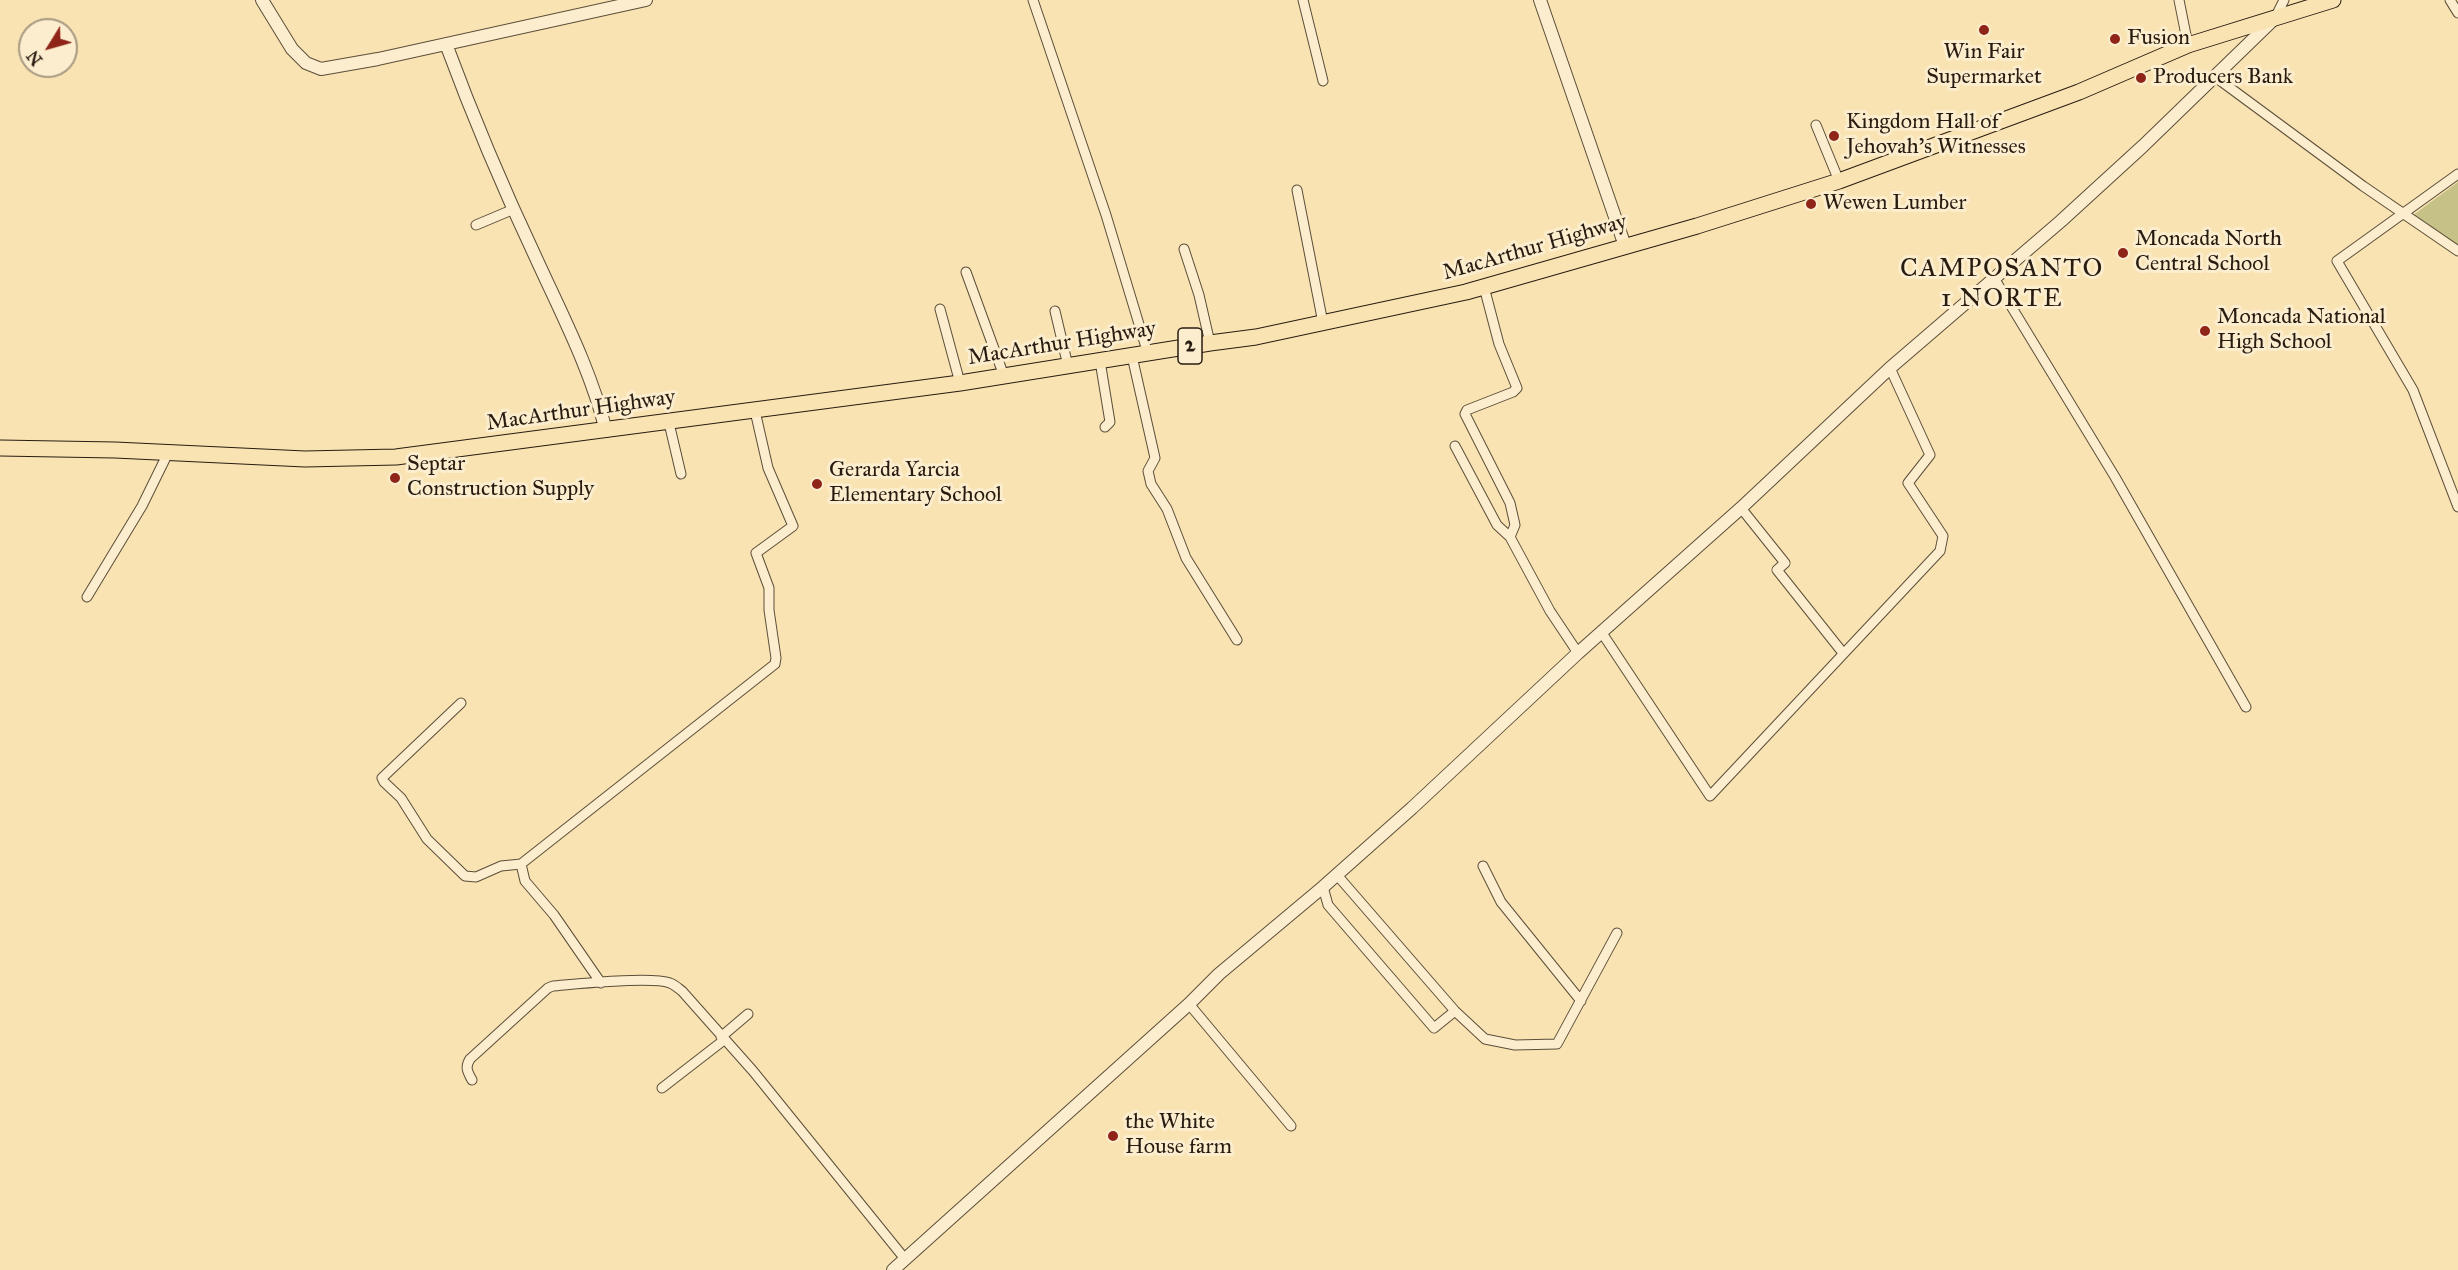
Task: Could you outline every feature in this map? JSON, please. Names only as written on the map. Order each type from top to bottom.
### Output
[{"type":"highway","name":"MacArthur Highway","points":[[0,448],[284,459],[366,459],[459,450],[669,423],[960,383],[1210,343],[1256,338],[1484,287],[1717,220],[1839,181],[2079,92],[2188,45],[2333,0]]},
{"type":"street","points":[[262,0],[291,49],[313,67],[331,68],[646,0]]},
{"type":"street","points":[[1033,0],[1106,215],[1148,354]]},
{"type":"street","points":[[1303,0],[1323,81]]},
{"type":"street","points":[[1540,0],[1624,246]]},
{"type":"street","points":[[2179,0],[2188,45]]},
{"type":"street","points":[[892,1270],[1220,974],[1337,875],[1578,653],[1741,508],[1890,368],[2143,146],[2275,18],[2284,0]]},
{"type":"street","points":[[2450,0],[2458,13]]},
{"type":"street","points":[[446,44],[473,115],[514,209],[583,358],[606,431]]},
{"type":"street","points":[[2214,76],[2403,214],[2458,251]]},
{"type":"street","points":[[1816,124],[1839,181]]},
{"type":"street","points":[[2458,174],[2337,261],[2413,390],[2458,507]]},
{"type":"street","points":[[1298,190],[1323,323]]},
{"type":"street","points":[[476,225],[514,209]]},
{"type":"street","points":[[1184,249],[1199,295],[1210,343]]},
{"type":"street","points":[[966,272],[1004,376]]},
{"type":"street","points":[[1994,278],[2115,477],[2246,707]]},
{"type":"street","points":[[1484,287],[1496,334],[1517,388],[1513,392],[1467,410],[1465,414],[1510,503],[1515,525],[1510,537]]},
{"type":"street","points":[[940,309],[960,383]]},
{"type":"street","points":[[1055,311],[1068,366]]},
{"type":"street","points":[[1132,356],[1155,458],[1148,471],[1148,477],[1167,509],[1186,558],[1237,640]]},
{"type":"street","points":[[1100,361],[1110,422],[1105,427]]},
{"type":"street","points":[[1602,633],[1710,796],[1940,551],[1943,536],[1908,483],[1930,455],[1890,368]]},
{"type":"street","points":[[461,703],[382,778],[401,798],[426,839],[465,876],[476,877],[501,866],[521,864],[775,664],[769,588],[756,553],[794,526],[768,468],[755,411]]},
{"type":"street","points":[[669,423],[681,474]]},
{"type":"street","points":[[1455,446],[1487,502],[1497,525],[1510,537],[1550,611],[1578,653]]},
{"type":"street","points":[[87,597],[142,506],[168,453]]},
{"type":"street","points":[[1741,508],[1785,563],[1777,570],[1843,653]]},
{"type":"street","points":[[521,864],[525,880],[554,915],[600,982]]},
{"type":"street","points":[[1483,866],[1501,902],[1581,1001]]},
{"type":"street","points":[[1337,875],[1455,1011],[1485,1039],[1515,1044],[1557,1044],[1617,933]]},
{"type":"street","points":[[1323,887],[1328,905],[1434,1028],[1455,1011]]},
{"type":"street","points":[[472,1080],[466,1065],[470,1059],[548,988],[600,982],[660,981],[671,983],[682,991],[753,1071],[905,1259]]},
{"type":"street","points":[[1189,1004],[1291,1126]]},
{"type":"street","points":[[662,1088],[748,1014]]},
{"type":"shaded area","points":[[2458,182],[2458,250],[2412,216]]},
{"type":"place","name":"Win Fair Supermarket","points":[[1984,30]]},
{"type":"place","name":"Fusion","points":[[2115,39]]},
{"type":"place","name":"Producers Bank","points":[[2141,78]]},
{"type":"place","name":"Kingdom Hall of Jehovah's Witnesses","points":[[1834,136]]},
{"type":"place","name":"Wewen Lumber","points":[[1811,204]]},
{"type":"place","name":"Moncada North Central School","points":[[2123,253]]},
{"type":"place","name":"Moncada National High School","points":[[2205,331]]},
{"type":"place","name":"Septar Construction Supply","points":[[395,478]]},
{"type":"place","name":"Gerarda Yarcia Elementary School","points":[[817,484]]},
{"type":"place","name":"the White House farm","points":[[1113,1136]]},
{"type":"district","name":"CAMPOSANTO 1 NORTE","points":[[2002,285]]}]
